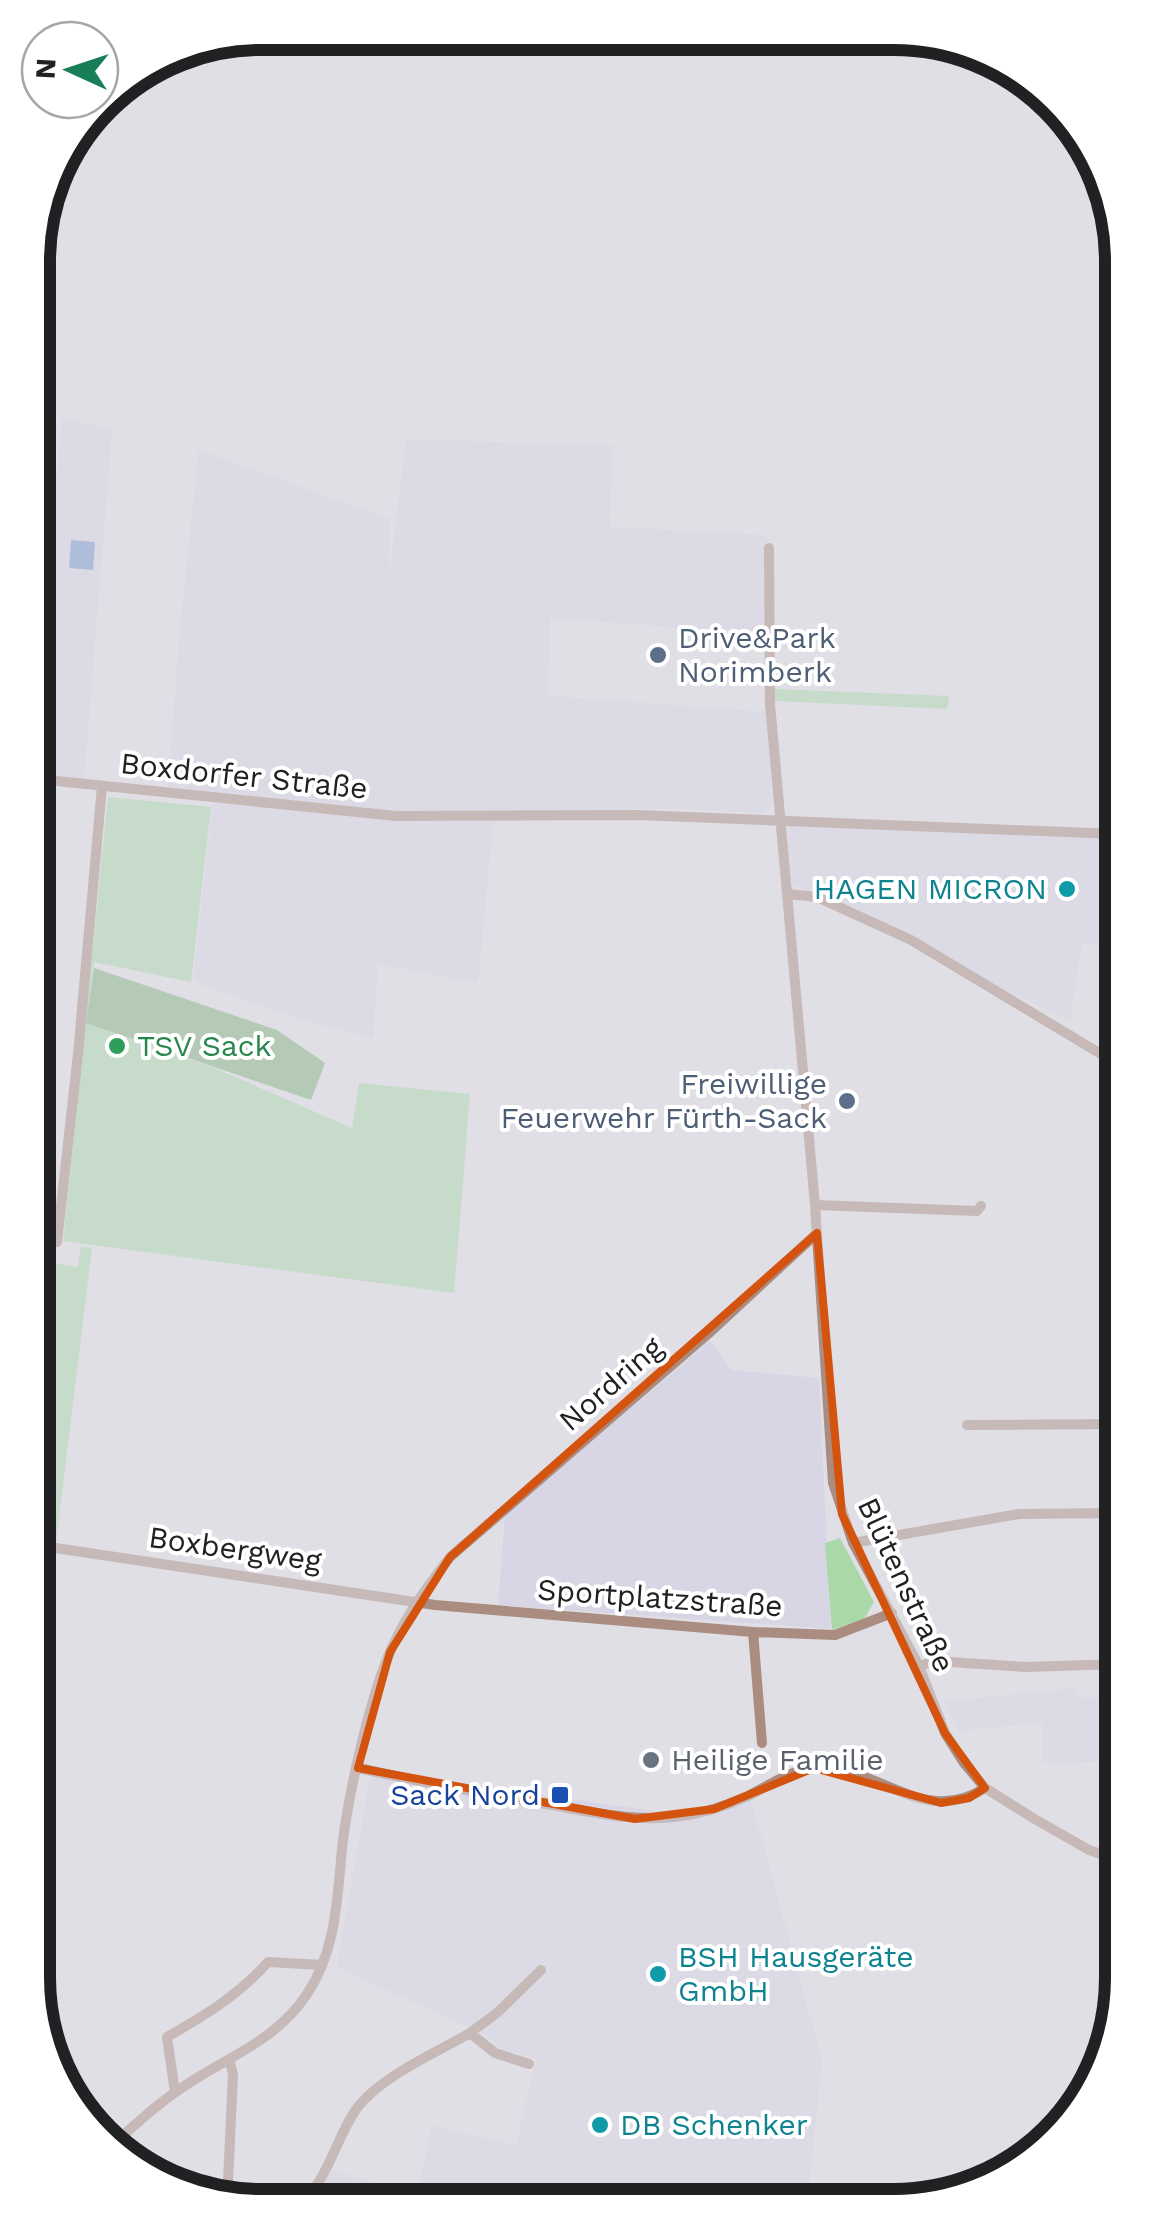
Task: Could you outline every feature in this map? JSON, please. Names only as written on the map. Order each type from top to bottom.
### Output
[{"type":"street","points":[[769,548],[770,704],[817,1233]]},
{"type":"street","points":[[50,780],[102,786]]},
{"type":"street","name":"Boxdorfer Straße","points":[[57,1242],[102,786],[396,816],[638,815],[1105,834]]},
{"type":"street","points":[[788,894],[817,897],[911,940],[1105,1054]]},
{"type":"street","points":[[815,1205],[977,1210],[982,1206]]},
{"type":"street","name":"Blütenstraße","points":[[817,1233],[833,1483],[853,1543],[919,1666],[946,1733],[985,1788],[1089,1850],[1105,1856]]},
{"type":"street","name":"Nordring","points":[[122,2137],[175,2092],[266,2037],[294,2011],[314,1984],[336,1918],[344,1836],[390,1652],[450,1558],[708,1334],[817,1233]]},
{"type":"street","points":[[966,1426],[1105,1424]]},
{"type":"street","points":[[853,1543],[1019,1514],[1105,1513]]},
{"type":"street","name":"Boxbergweg","points":[[50,1547],[420,1601]]},
{"type":"street","name":"Sportplatzstraße","points":[[420,1601],[754,1632],[835,1635],[892,1612]]},
{"type":"street","points":[[754,1632],[762,1743]]},
{"type":"street","points":[[919,1666],[935,1660],[1026,1667],[1105,1664]]},
{"type":"street","points":[[358,1768],[635,1819],[686,1816],[751,1794],[790,1773],[814,1768],[844,1770],[899,1792],[941,1802],[970,1798],[985,1788]]},
{"type":"street","points":[[175,2092],[167,2037],[238,1992],[268,1962],[322,1965]]},
{"type":"street","points":[[314,2189],[348,2122],[365,2099],[470,2033],[542,1970]]},
{"type":"street","points":[[470,2033],[495,2053],[529,2064]]},
{"type":"street","points":[[227,2186],[233,2075],[230,2062]]},
{"type":"street","points":[[227,2181],[232,2187]]},
{"type":"highlighted area","points":[[817,1233],[842,1514],[945,1733],[985,1788],[969,1798],[941,1803],[814,1768],[714,1809],[635,1819],[358,1768],[390,1652],[450,1557]]},
{"type":"shaded area","points":[[63,418],[112,430],[84,779],[50,776],[50,531]]},
{"type":"shaded area","points":[[406,439],[613,446],[609,527],[766,535],[766,634],[550,618],[548,696],[767,712],[772,807],[764,813],[660,808],[501,815],[493,823],[478,983],[378,964],[373,1038],[296,1018],[193,981],[214,793],[168,787],[199,450],[389,519],[389,579]]},
{"type":"shaded area","points":[[788,824],[1105,838],[1105,945],[1082,942],[1070,1021],[792,884]]},
{"type":"shaded area","points":[[710,1341],[731,1370],[819,1378],[831,1629],[498,1605],[505,1515]]},
{"type":"shaded area","points":[[1073,1688],[1077,1698],[1105,1697],[1105,1761],[1043,1763],[1042,1723],[958,1731],[944,1702]]},
{"type":"shaded area","points":[[371,1772],[669,1813],[751,1799],[822,2061],[809,2189],[418,2189],[432,2126],[516,2145],[537,2059],[503,2049],[486,2035],[337,1967]]},
{"type":"shaded area","points":[[332,2170],[394,2189],[319,2189]]},
{"type":"green space","points":[[775,689],[949,696],[947,709],[775,701]]},
{"type":"green space","name":"TSV Sack","points":[[108,797],[211,807],[191,982],[94,962],[87,1022],[217,1069],[352,1128],[359,1083],[470,1094],[454,1293],[63,1241]]},
{"type":"green space","points":[[94,968],[277,1030],[325,1063],[311,1100],[86,1023]]},
{"type":"green space","points":[[81,1247],[92,1248],[56,1542],[50,1541],[50,1263],[78,1267]]},
{"type":"green space","points":[[840,1538],[874,1602],[864,1619],[832,1630],[825,1543]]},
{"type":"water","points":[[71,540],[95,542],[93,570],[69,568]]},
{"type":"place","name":"Drive&Park Norimberk","points":[[658,655]]},
{"type":"place","name":"HAGEN MICRON","points":[[1067,889]]},
{"type":"place","name":"TSV Sack","points":[[117,1046]]},
{"type":"place","name":"Freiwillige Feuerwehr Fürth-Sack","points":[[847,1101]]},
{"type":"place","name":"Heilige Familie","points":[[651,1760]]},
{"type":"place","name":"Sack Nord","points":[[560,1795]]},
{"type":"place","name":"BSH Hausgeräte GmbH","points":[[658,1974]]},
{"type":"place","name":"DB Schenker","points":[[600,2125]]}]
